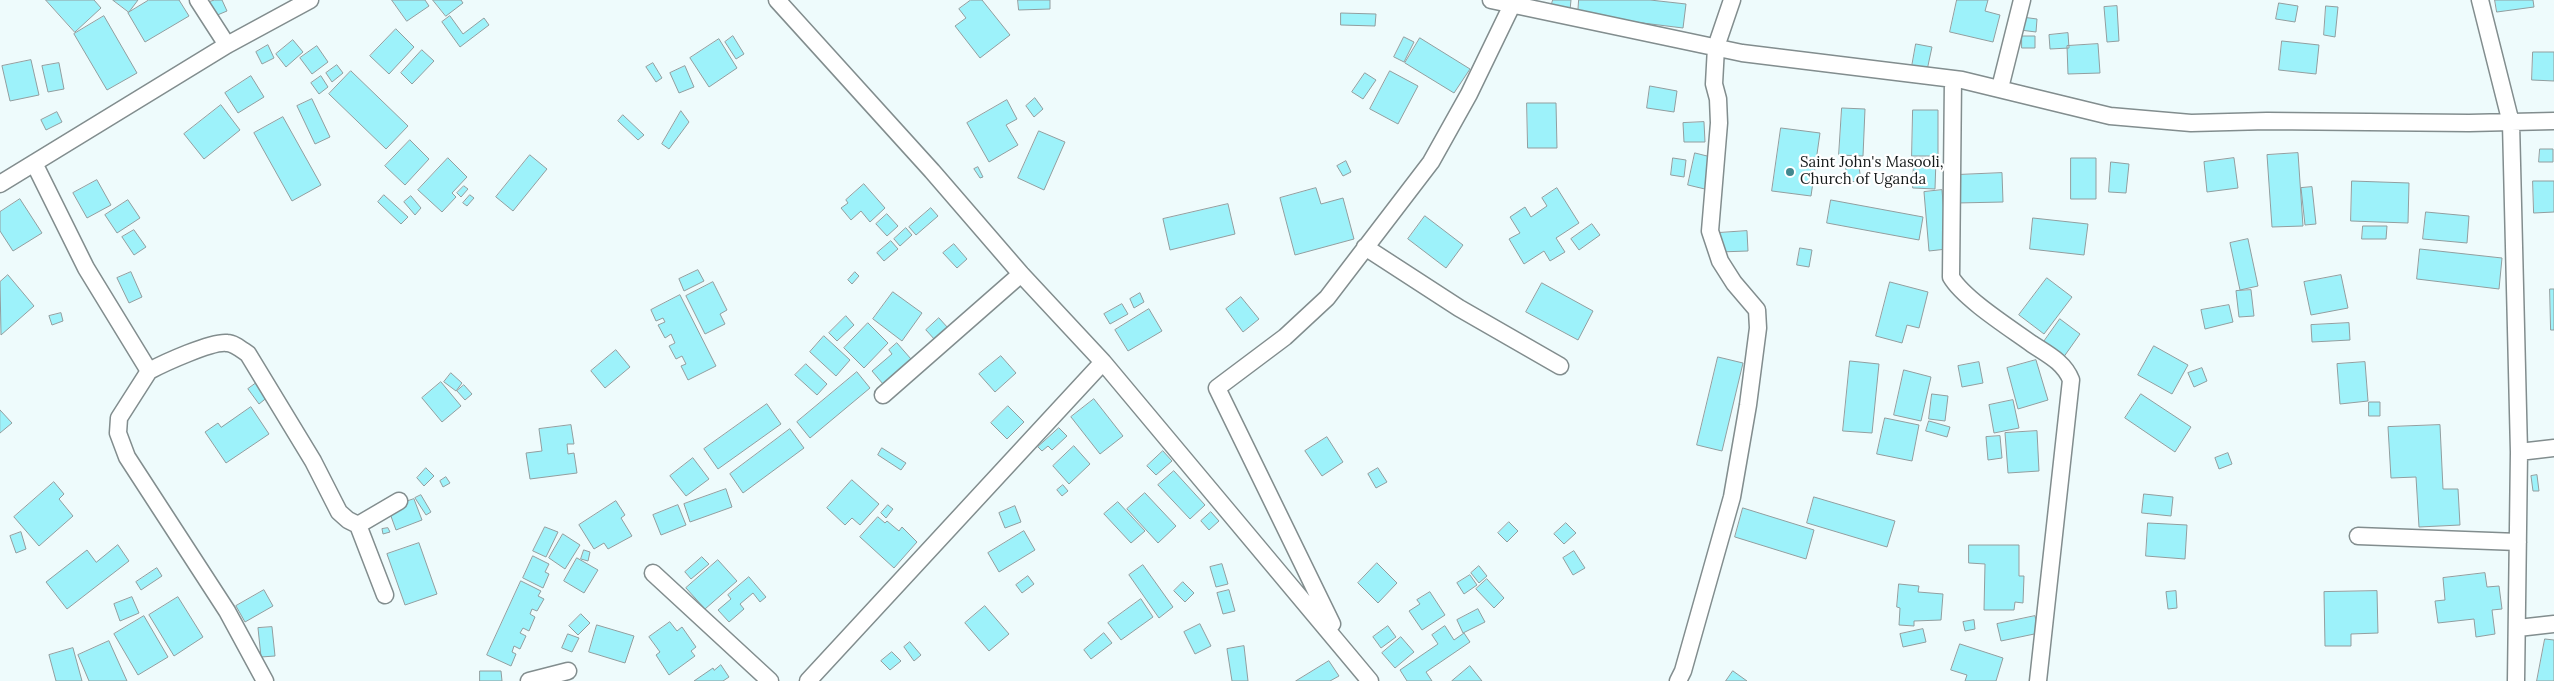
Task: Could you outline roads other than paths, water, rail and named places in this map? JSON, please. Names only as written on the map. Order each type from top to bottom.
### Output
[{"type":"street","points":[[198,0],[227,45]]},
{"type":"street","points":[[0,184],[227,45],[310,0]]},
{"type":"street","points":[[777,0],[958,199],[1021,274],[1103,362],[1343,646],[1370,681]]},
{"type":"street","points":[[1492,0],[1716,47],[1830,65],[1954,79],[2000,88],[2050,103],[2110,116],[2191,123],[2267,121],[2512,123],[2554,121]]},
{"type":"street","points":[[1678,681],[1684,671],[1732,497],[1748,405],[1758,328],[1757,310],[1734,283],[1720,261],[1710,231],[1719,123],[1718,99],[1714,84],[1716,47],[1732,0]]},
{"type":"street","points":[[2000,88],[2022,0]]},
{"type":"street","points":[[2480,0],[2512,123],[2519,452],[2516,681]]},
{"type":"street","points":[[1343,646],[1217,388],[1285,337],[1327,298],[1431,162],[1469,94],[1512,5]]},
{"type":"street","points":[[1954,79],[1952,277],[1961,289],[1974,300],[2060,363],[2071,380],[2038,681]]},
{"type":"street","points":[[34,163],[86,268],[149,371]]},
{"type":"street","points":[[1365,247],[1459,308],[1560,366]]},
{"type":"street","points":[[883,395],[1021,274]]},
{"type":"street","points":[[265,681],[227,610],[124,449],[118,433],[119,418],[149,371],[212,345],[227,343],[248,354],[313,461],[340,512],[348,520],[358,525],[385,595]]},
{"type":"street","points":[[808,681],[1103,362]]},
{"type":"street","points":[[2519,452],[2554,448]]},
{"type":"street","points":[[358,525],[399,500]]},
{"type":"street","points":[[2358,536],[2518,542]]},
{"type":"street","points":[[654,573],[770,681]]},
{"type":"street","points":[[2518,628],[2554,624]]},
{"type":"street","points":[[529,681],[568,671]]},
{"type":"place","name":"Saint John's Masooli, Church of Uganda","points":[[1790,172]]}]
